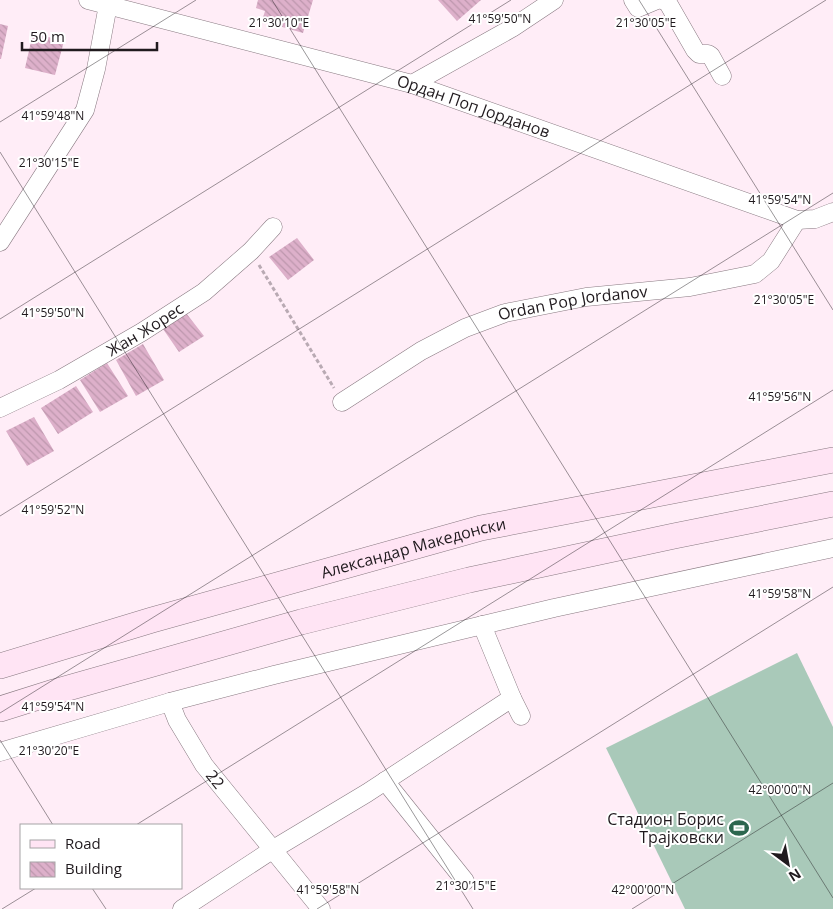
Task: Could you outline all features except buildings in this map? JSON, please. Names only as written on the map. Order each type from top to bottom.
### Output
[{"type":"street","name":"Ордан Поп Јорданов","points":[[88,0],[412,84],[797,220],[815,219],[833,212]]},
{"type":"street","points":[[412,84],[512,28],[554,0]]},
{"type":"street","points":[[633,0],[638,8],[657,0]]},
{"type":"street","points":[[663,0],[668,3],[694,50],[699,54],[711,56],[722,76]]},
{"type":"street","points":[[0,242],[85,110],[96,69],[108,5]]},
{"type":"street","name":"Ordan Pop Jordanov","points":[[342,402],[421,351],[465,328],[505,313],[586,298],[690,287],[755,274],[771,260],[797,220]]},
{"type":"street","name":"Жан Жорес","points":[[0,408],[59,380],[142,332],[204,292],[251,251],[273,227]]},
{"type":"street","name":"Александар Македонски","points":[[0,666],[152,620],[481,528],[833,460]]},
{"type":"street","points":[[0,709],[301,622],[469,580],[833,504]]},
{"type":"street","points":[[0,752],[170,702],[482,625],[833,548]]},
{"type":"street","points":[[482,625],[521,716]]},
{"type":"street","points":[[182,909],[272,850],[385,781],[512,698]]},
{"type":"street","name":"22","points":[[170,702],[181,728],[204,765],[321,909]]},
{"type":"street","points":[[385,781],[465,881]]},
{"type":"path","points":[[251,251],[342,402]]},
{"type":"green space","name":"Стадион Борис Трајковски","points":[[797,653],[833,727],[833,909],[685,909],[606,748]]},
{"type":"place","name":"Стадион Борис Трајковски","points":[[739,828]]}]
